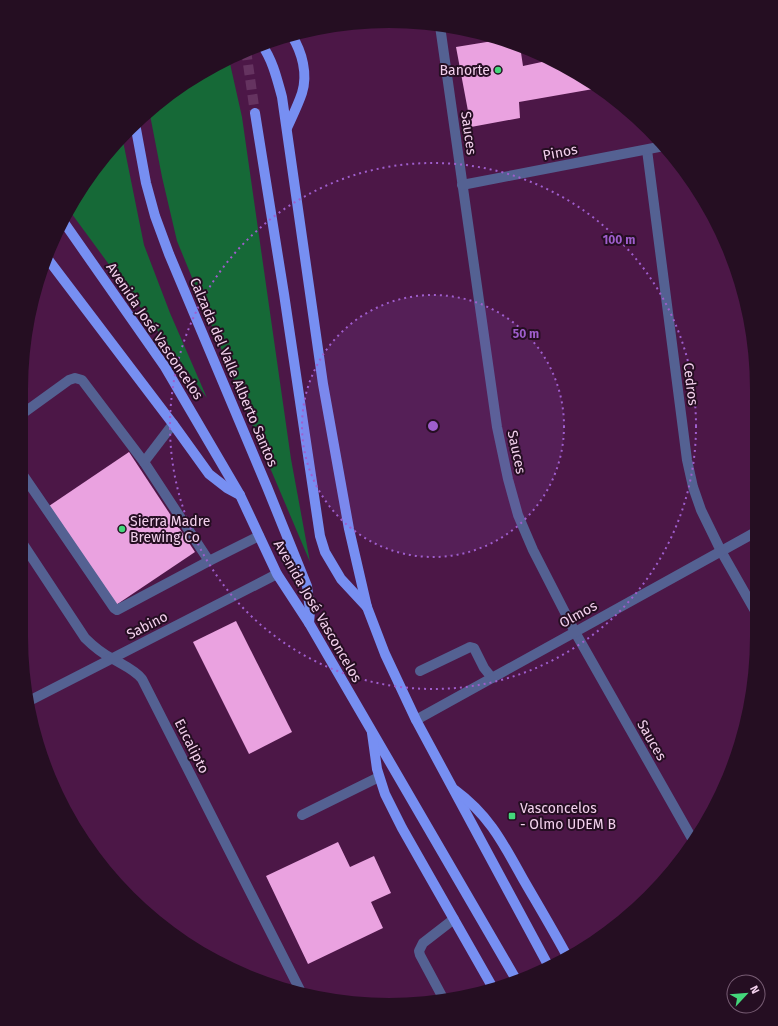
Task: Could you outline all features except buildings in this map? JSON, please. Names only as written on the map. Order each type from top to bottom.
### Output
[{"type":"main road","points":[[287,128],[302,94],[305,82],[301,56],[294,41]]},
{"type":"main road","points":[[265,50],[275,72],[282,98],[323,384],[349,529],[367,607],[385,654],[416,720],[546,962]]},
{"type":"main road","points":[[255,112],[320,536],[325,552],[341,579],[367,607]]},
{"type":"main road","name":"Calzada del Valle Alberto Santos","points":[[136,132],[146,183],[169,254],[307,586],[310,611],[309,623]]},
{"type":"main road","name":"Avenida José Vasconcelos","points":[[66,226],[165,367],[240,495],[277,574],[309,623],[514,976]]},
{"type":"main road","points":[[51,263],[209,474],[227,488],[240,495]]},
{"type":"main road","points":[[371,729],[379,777],[385,794],[490,983]]},
{"type":"main road","points":[[453,788],[479,810],[497,834],[565,953]]},
{"type":"street","name":"Sauces","points":[[441,32],[497,427],[508,479],[518,515],[532,550],[575,632],[690,836]]},
{"type":"street","name":"Pinos","points":[[462,185],[657,148]]},
{"type":"street","name":"Cedros","points":[[647,150],[687,460],[693,487],[701,510],[750,602]]},
{"type":"street","points":[[28,410],[69,380],[75,378],[82,380],[144,462],[209,561]]},
{"type":"street","points":[[144,462],[173,424]]},
{"type":"street","points":[[28,481],[116,610],[259,536]]},
{"type":"street","name":"Olmos","points":[[416,720],[750,535]]},
{"type":"street","name":"Eucalipto","points":[[28,551],[85,638],[111,659],[137,673],[144,682],[298,986]]},
{"type":"street","name":"Sabino","points":[[33,698],[277,574]]},
{"type":"street","points":[[420,671],[470,647],[474,648],[484,668],[492,678]]},
{"type":"street","points":[[302,815],[379,777]]},
{"type":"street","points":[[441,994],[419,951],[423,943],[454,919]]},
{"type":"green space","points":[[230,64],[242,117],[291,459],[310,562],[177,241],[162,177],[151,118],[188,89]]},
{"type":"green space","points":[[124,145],[144,245],[170,313],[207,398],[72,215],[89,188]]},
{"type":"tunnel","points":[[247,57],[255,113]]},
{"type":"place","name":"Banorte","points":[[498,70]]},
{"type":"place","name":"Sierra Madre Brewing Co","points":[[122,529]]},
{"type":"place","name":"Vasconcelos - Olmo UDEM B","points":[[512,816]]}]
